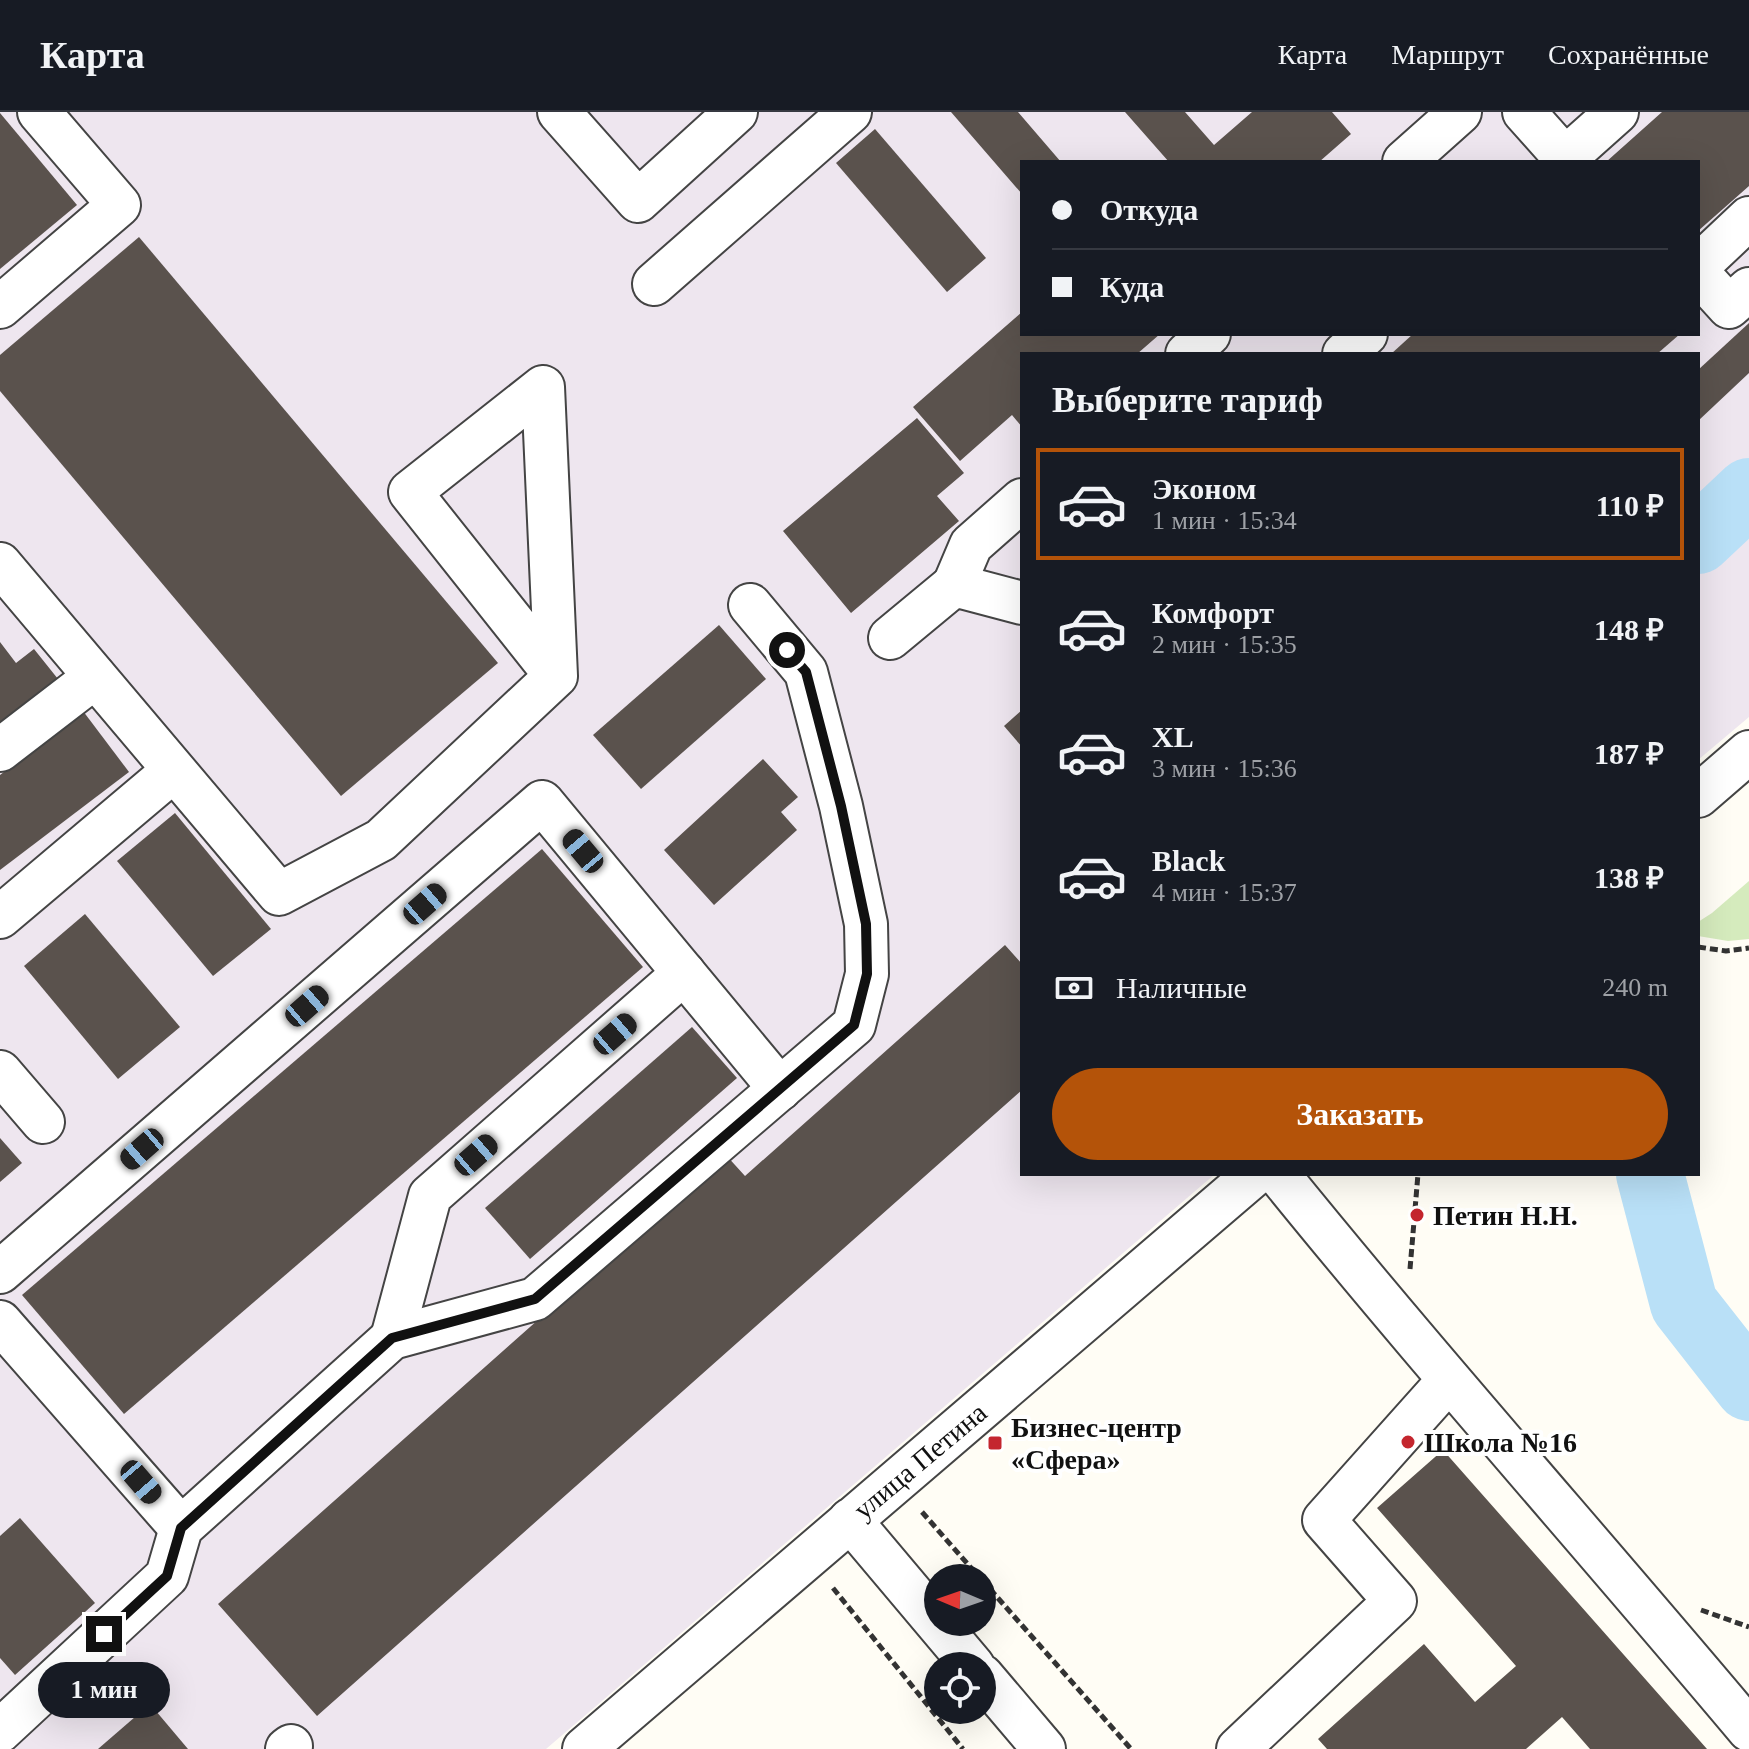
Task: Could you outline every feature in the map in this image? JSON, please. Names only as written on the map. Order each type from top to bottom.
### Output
[{"type":"street","points":[[0,307],[119,205],[39,112]]},
{"type":"street","points":[[559,112],[638,201],[736,112]]},
{"type":"street","points":[[654,284],[850,112]]},
{"type":"street","points":[[1406,160],[1460,112]]},
{"type":"street","points":[[1524,112],[1563,160],[1617,112]]},
{"type":"street","points":[[1700,264],[1749,218]]},
{"type":"street","points":[[1700,275],[1729,307],[1749,289]]},
{"type":"street","points":[[1189,352],[1207,336]]},
{"type":"street","points":[[1346,352],[1364,336]]},
{"type":"street","points":[[543,387],[555,661],[556,676],[410,492],[543,387]]},
{"type":"street","points":[[890,638],[954,585],[971,545],[1020,502]]},
{"type":"street","points":[[0,564],[279,894],[381,840],[556,676]]},
{"type":"street","points":[[954,585],[1020,602]]},
{"type":"street","points":[[0,1731],[167,1576],[181,1528],[392,1338],[535,1299],[854,1025],[867,974],[866,924],[841,806],[806,672],[750,605]]},
{"type":"street","points":[[0,750],[95,677]]},
{"type":"street","points":[[1700,794],[1749,752]]},
{"type":"street","points":[[0,917],[173,771]]},
{"type":"street","points":[[0,1272],[542,802],[780,1089]]},
{"type":"street","points":[[392,1338],[430,1196],[684,973]]},
{"type":"street","points":[[0,1072],[43,1122]]},
{"type":"street","name":"улица Петина","points":[[584,1749],[1253,1176]]},
{"type":"street","points":[[1280,1176],[1449,1380],[1749,1730]]},
{"type":"street","points":[[0,1322],[181,1528]]},
{"type":"street","points":[[1238,1749],[1395,1601],[1324,1520],[1449,1380]]},
{"type":"street","points":[[850,1520],[961,1652]]},
{"type":"street","points":[[996,1692],[1044,1749]]},
{"type":"path","points":[[1700,947],[1726,951],[1749,948]]},
{"type":"path","points":[[916,1505],[968,1564]]},
{"type":"path","points":[[828,1581],[963,1749]]},
{"type":"path","points":[[996,1596],[1131,1749]]},
{"type":"shaded area","points":[[0,112],[1749,112],[1749,717],[1700,758],[1700,352],[1020,352],[1020,1176],[1213,1176],[546,1749],[0,1749]]},
{"type":"green space","points":[[1749,881],[1749,939],[1728,941],[1700,936],[1700,921]]},
{"type":"building","points":[[951,112],[1018,112],[1059,160],[1020,160],[1020,192]]},
{"type":"building","points":[[1125,112],[1185,112],[1214,145],[1252,112],[1332,112],[1351,134],[1321,160],[1167,160]]},
{"type":"building","points":[[1662,112],[1749,112],[1749,186],[1700,229],[1700,160],[1608,160]]},
{"type":"building","points":[[0,113],[77,205],[0,269]]},
{"type":"building","points":[[875,129],[986,258],[947,292],[836,163]]},
{"type":"building","points":[[139,237],[498,663],[341,796],[0,391],[0,355]]},
{"type":"building","points":[[1020,314],[1020,336],[1158,336],[1139,352],[1020,352],[1020,425],[1012,415],[960,461],[913,407]]},
{"type":"building","points":[[1749,323],[1749,373],[1700,419],[1700,368]]},
{"type":"building","points":[[1411,336],[1678,336],[1659,352],[1393,352]]},
{"type":"building","points":[[917,418],[964,473],[937,496],[959,521],[851,613],[783,531]]},
{"type":"building","points":[[719,625],[766,679],[641,789],[593,735]]},
{"type":"building","points":[[0,642],[16,663],[34,649],[58,679],[0,726]]},
{"type":"building","points":[[83,711],[129,772],[0,870],[0,775]]},
{"type":"building","points":[[1020,712],[1020,745],[1004,726]]},
{"type":"building","points":[[763,759],[798,797],[781,812],[797,830],[714,905],[664,850]]},
{"type":"building","points":[[175,813],[271,929],[213,976],[117,861]]},
{"type":"building","points":[[542,849],[643,967],[124,1414],[22,1295]]},
{"type":"building","points":[[85,914],[180,1027],[118,1079],[24,966]]},
{"type":"building","points":[[1005,945],[1020,962],[1020,1092],[317,1716],[218,1604],[725,1154],[745,1176]]},
{"type":"building","points":[[692,1027],[737,1078],[530,1259],[485,1208]]},
{"type":"building","points":[[0,1138],[22,1163],[0,1182]]},
{"type":"building","points":[[1443,1450],[1707,1749],[1590,1749],[1562,1717],[1526,1749],[1327,1749],[1318,1739],[1424,1644],[1475,1702],[1516,1666],[1377,1508]]},
{"type":"building","points":[[20,1518],[95,1603],[15,1675],[0,1658],[0,1536]]},
{"type":"building","points":[[150,1704],[188,1749],[98,1749]]},
{"type":"waterway","points":[[1700,538],[1749,492]]},
{"type":"waterway","points":[[1651,1176],[1684,1304],[1749,1387]]},
{"type":"place","name":"Петин Н.Н.","points":[[1417,1215]]},
{"type":"place","name":"Школа №16","points":[[1408,1442]]},
{"type":"place","name":"Бизнес-центр «Сфера»","points":[[995,1443]]},
{"type":"route","points":[[104,1634],[167,1576],[181,1528],[392,1338],[535,1299],[854,1025],[867,974],[866,924],[841,806],[806,672],[787,650]]}]
